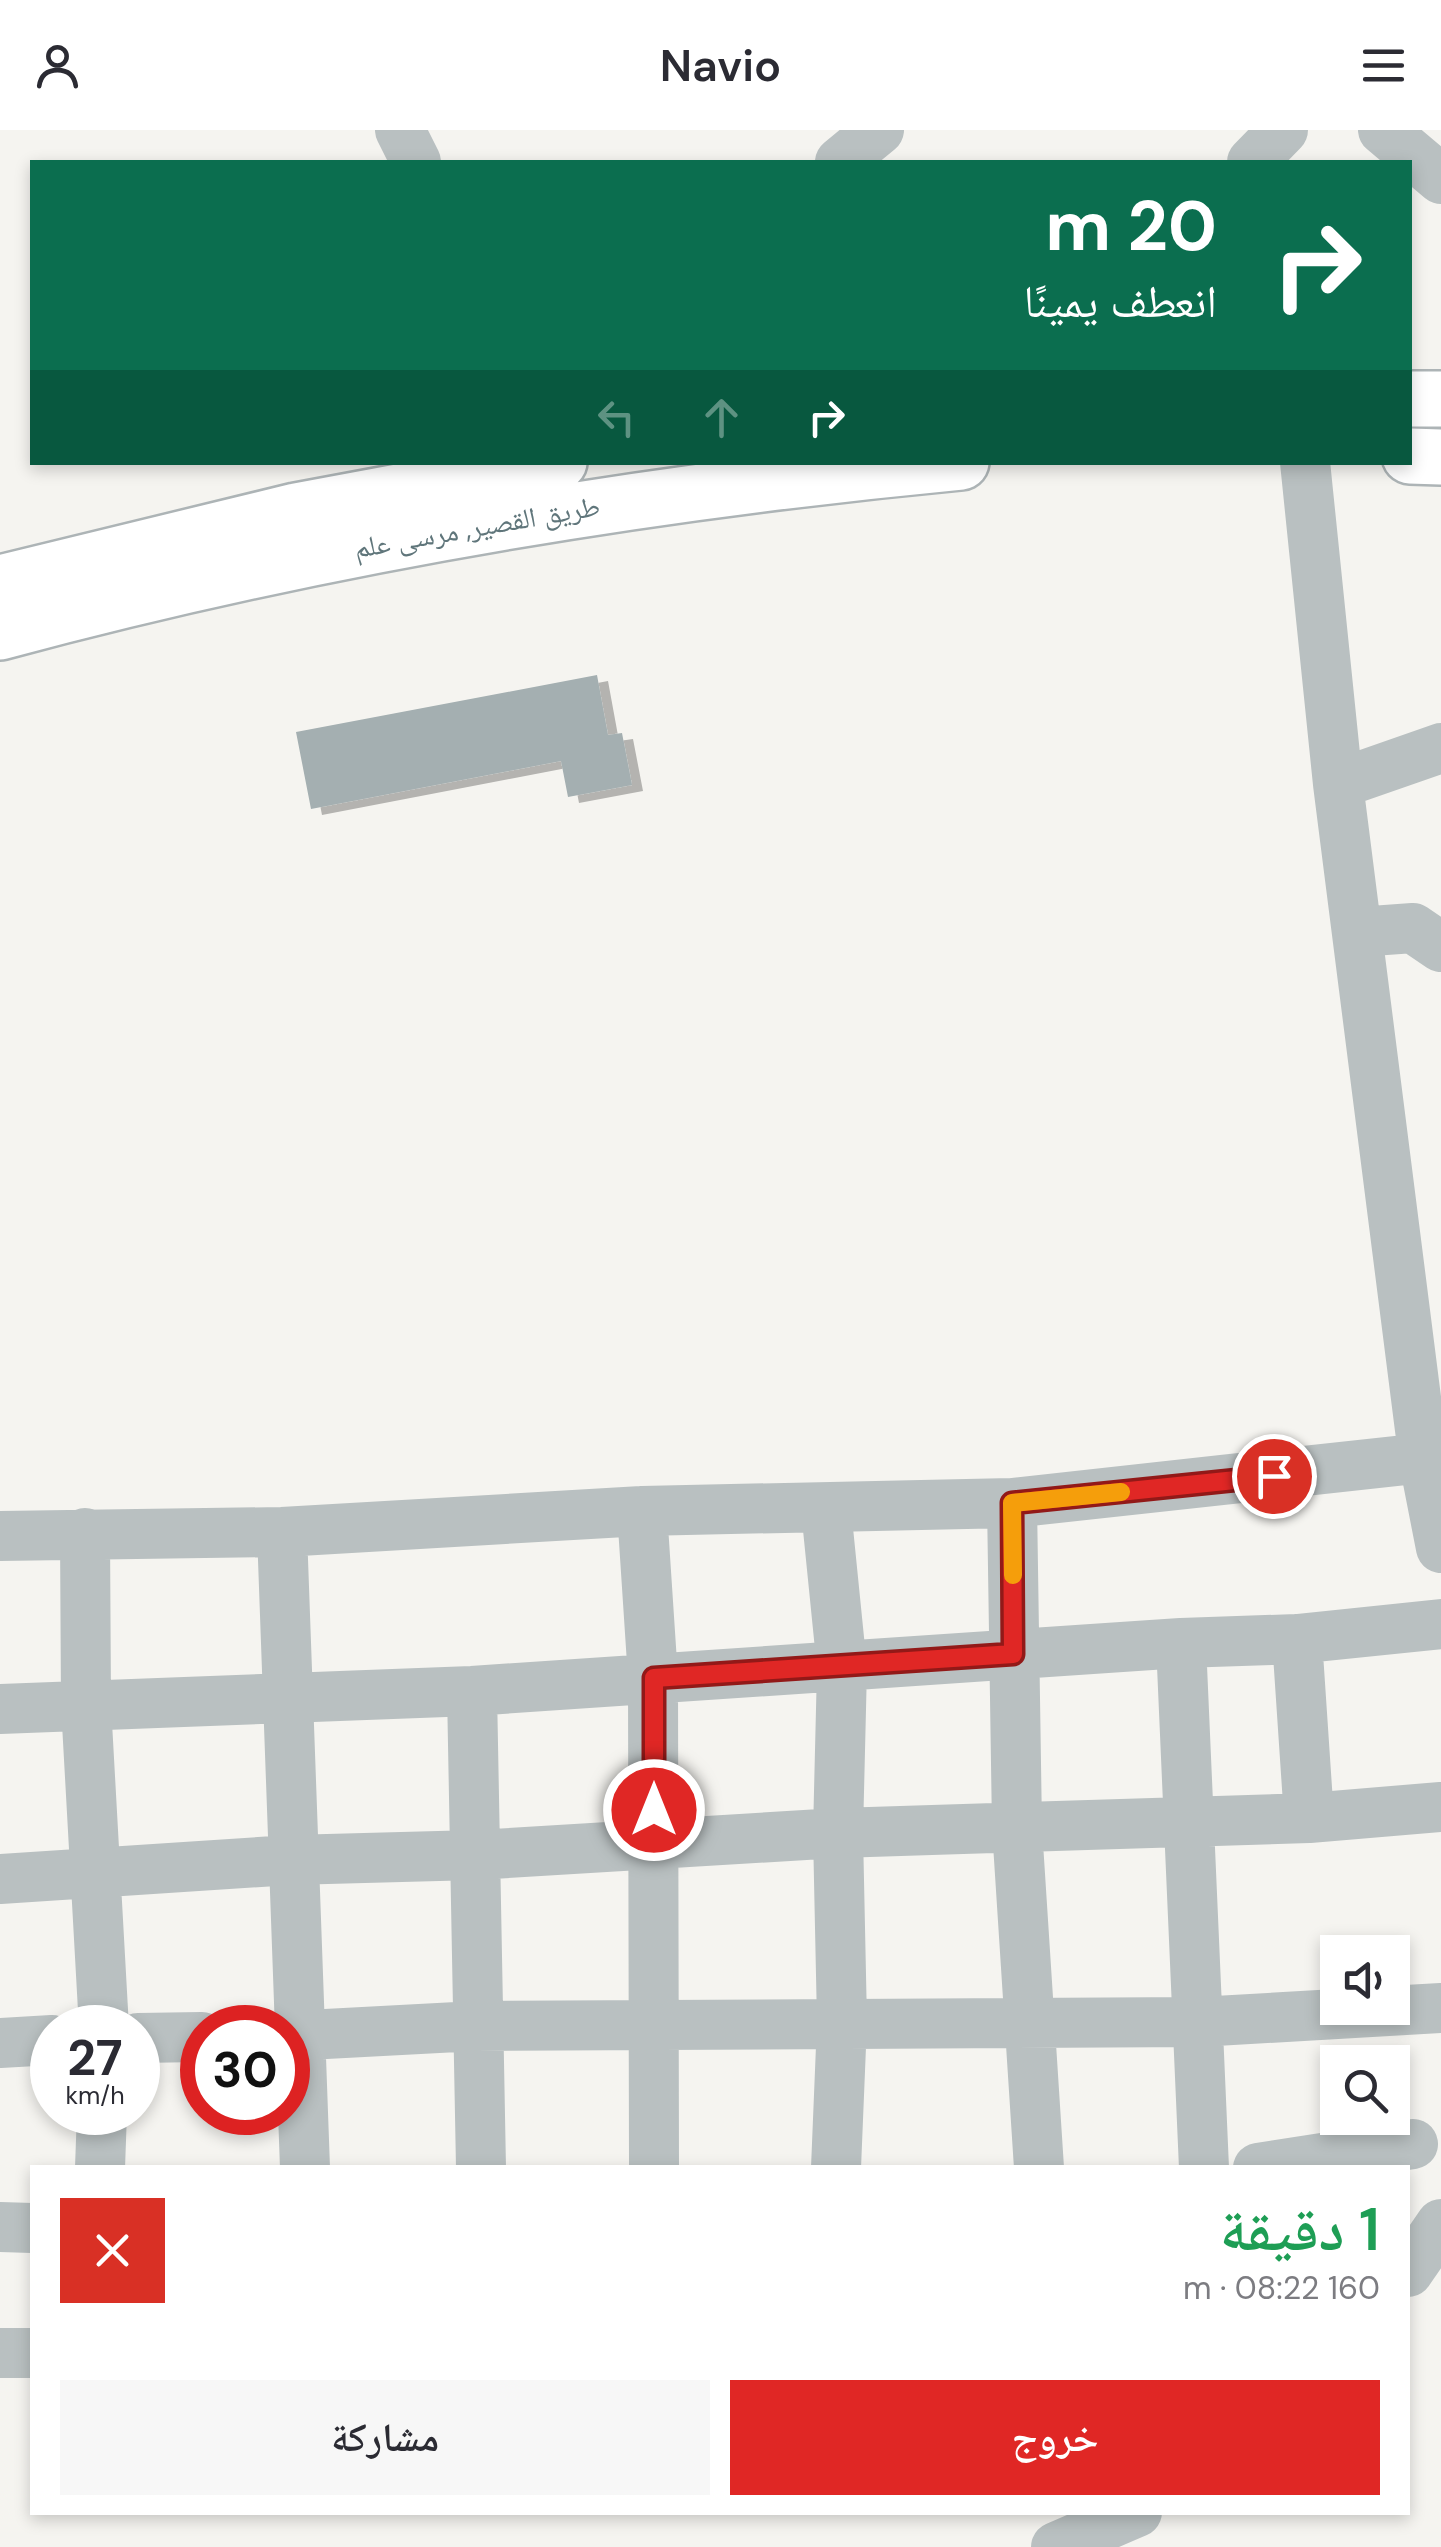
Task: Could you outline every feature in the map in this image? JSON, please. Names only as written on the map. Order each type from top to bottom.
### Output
[{"type":"main road","points":[[1412,400],[1441,399]]},
{"type":"main road","points":[[1412,456],[1441,457]]},
{"type":"main road","name":"طريق القصير, مرسى علم","points":[[0,583],[296,512],[531,465]]},
{"type":"main road","name":"طريق القصير, مرسى علم","points":[[0,632],[114,602],[410,537],[764,482],[931,465]]},
{"type":"street","points":[[400,130],[415,160]]},
{"type":"street","points":[[842,160],[879,130]]},
{"type":"street","points":[[1254,160],[1284,130]]},
{"type":"street","points":[[1383,130],[1441,179]]},
{"type":"street","points":[[1305,465],[1338,784],[1441,1548]]},
{"type":"street","points":[[1338,784],[1441,748]]},
{"type":"street","points":[[1358,932],[1413,928],[1441,948]]},
{"type":"street","points":[[0,1536],[282,1532],[642,1511],[1012,1503],[1432,1459]]},
{"type":"street","points":[[1012,1503],[1017,1828],[1038,2165]]},
{"type":"street","points":[[826,1509],[842,1668],[838,1833],[842,2022],[836,2165]]},
{"type":"street","points":[[642,1511],[654,1678],[650,2024],[654,2165]]},
{"type":"street","points":[[282,1532],[292,2005]]},
{"type":"street","points":[[85,1533],[86,1705],[103,2005]]},
{"type":"street","points":[[0,1709],[472,1691],[1181,1642],[1298,1639],[1441,1624]]},
{"type":"street","points":[[1298,1639],[1309,1818]]},
{"type":"street","points":[[1181,1642],[1192,1821],[1204,2165]]},
{"type":"street","points":[[472,1691],[482,2165]]},
{"type":"street","points":[[0,1879],[290,1860],[476,1855],[838,1833],[1309,1818],[1441,1807]]},
{"type":"street","points":[[310,2035],[476,2026],[842,2022],[1029,2026],[1198,2022],[1441,2008]]},
{"type":"street","points":[[0,2043],[30,2041]]},
{"type":"street","points":[[100,2165],[101,2135]]},
{"type":"street","points":[[302,2135],[305,2165]]},
{"type":"street","points":[[1277,2165],[1413,2144]]},
{"type":"street","points":[[1410,2269],[1441,2224]]},
{"type":"street","points":[[0,2227],[30,2228]]},
{"type":"street","points":[[0,2354],[30,2353]]},
{"type":"street","points":[[1056,2547],[1130,2515]]},
{"type":"building","points":[[597,675],[608,735],[622,733],[632,785],[568,797],[561,761],[311,809],[296,732]]},
{"type":"slow traffic","points":[[1013,1575],[1012,1503],[1121,1492]]},
{"type":"route","points":[[654,1810],[654,1678],[1013,1654],[1012,1503],[1274,1476]]}]
